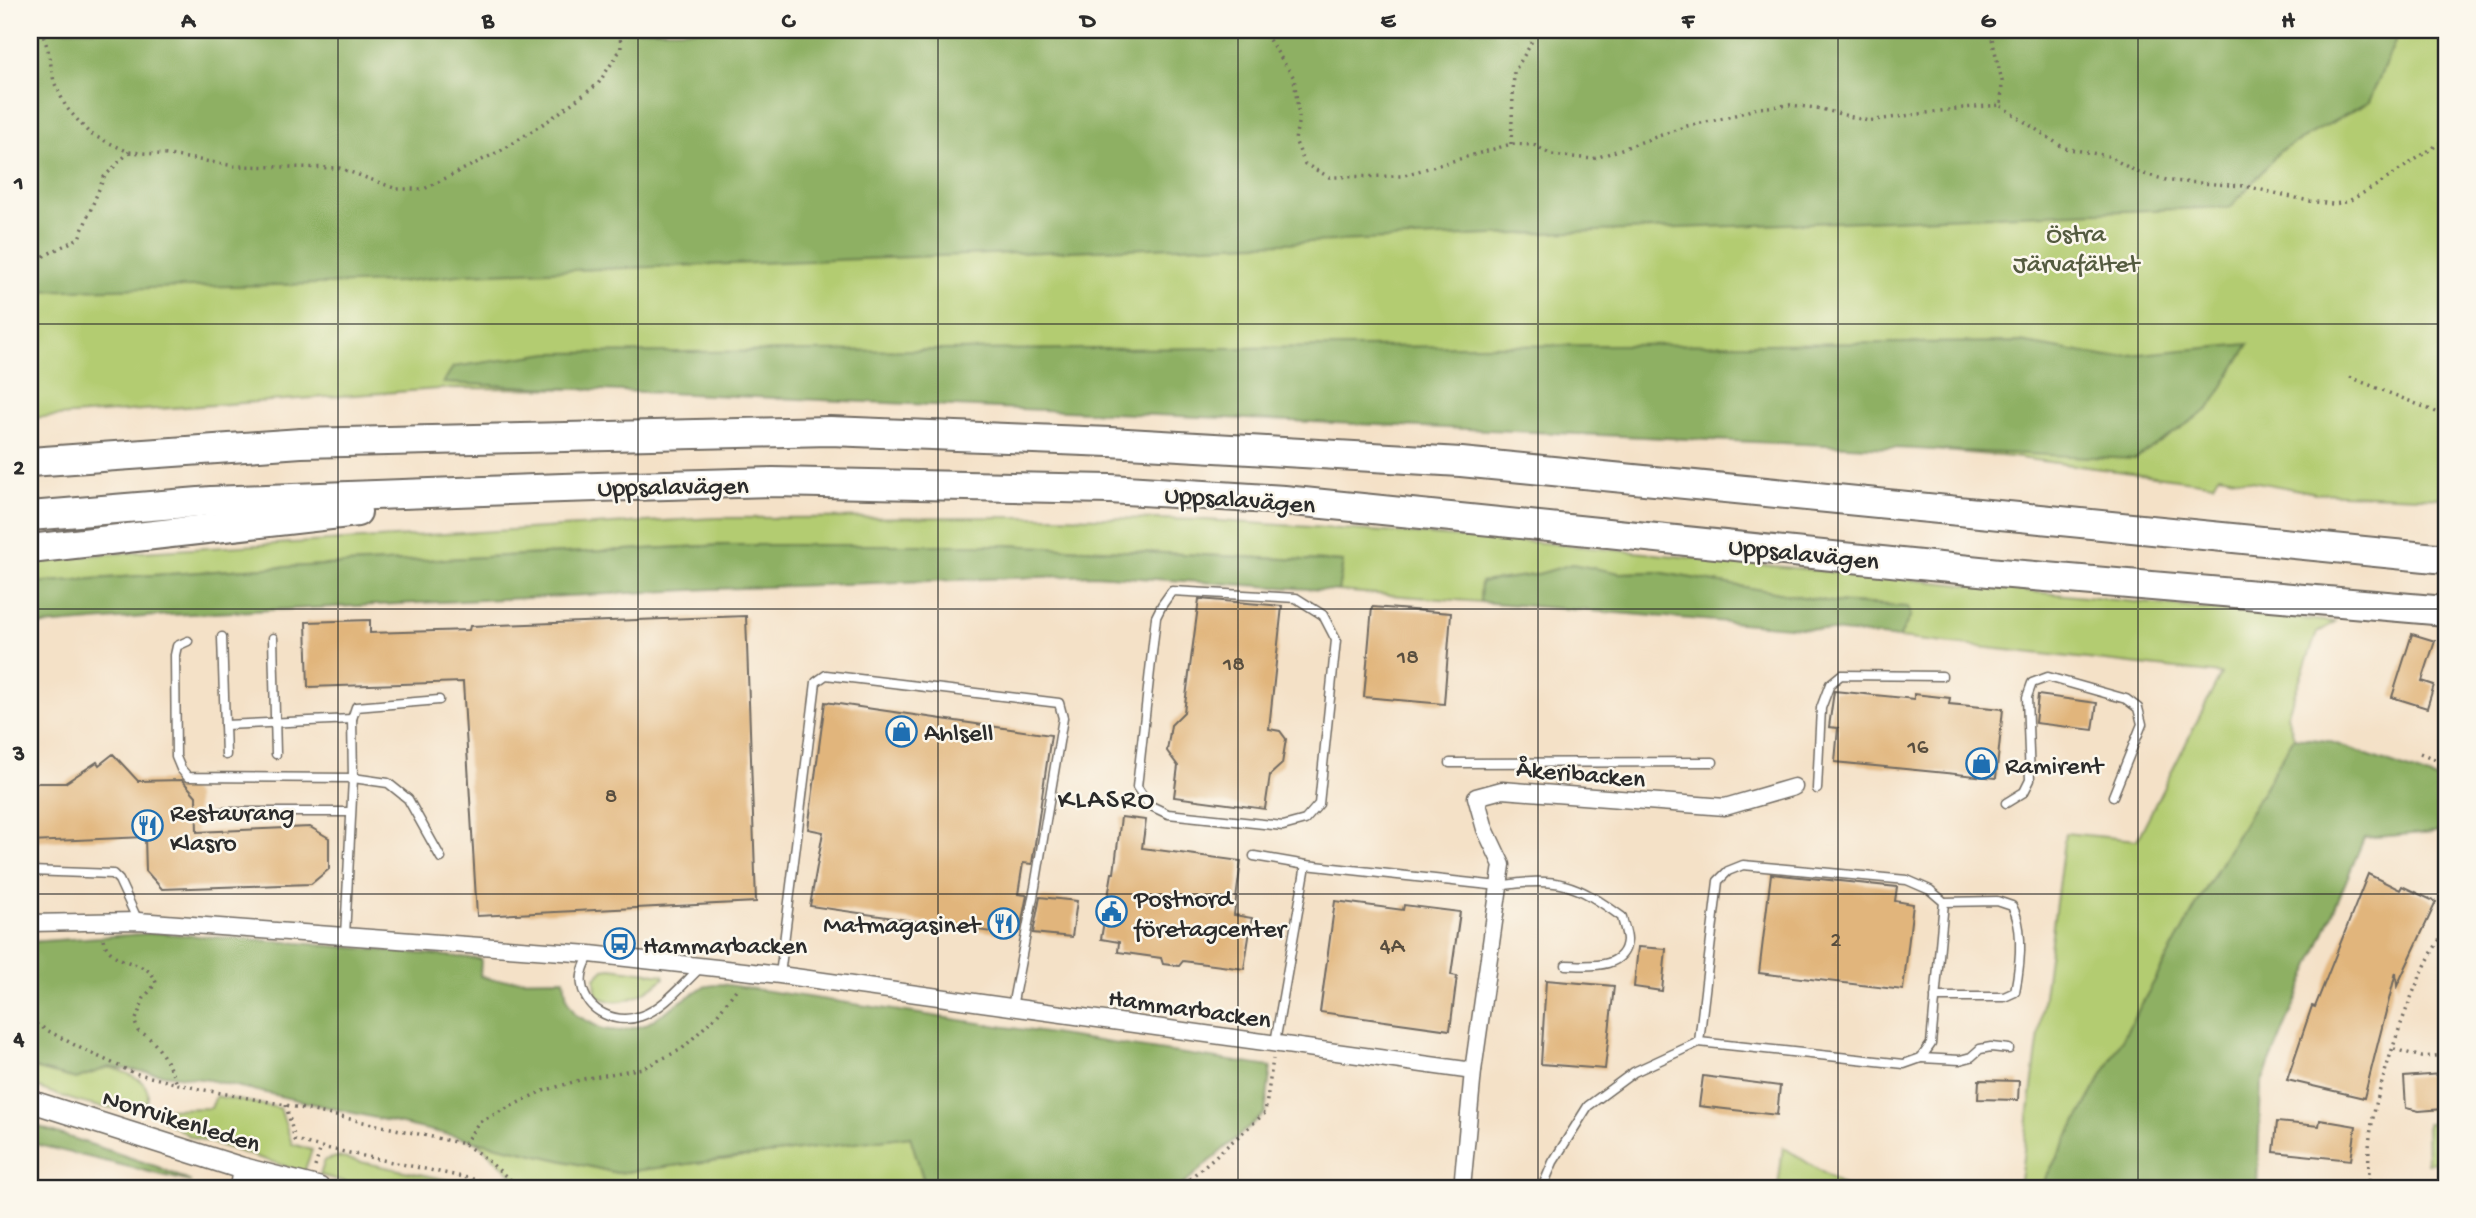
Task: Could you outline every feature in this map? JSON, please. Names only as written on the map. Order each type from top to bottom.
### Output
[{"type":"highway","name":"Uppsalavägen","points":[[30,461],[300,443],[830,431],[1110,442],[1461,462],[2446,559]]},
{"type":"highway","name":"Uppsalavägen","points":[[30,516],[211,501],[786,482],[1110,489],[1284,500],[2000,573],[2446,611]]},
{"type":"highway","points":[[30,550],[563,488]]},
{"type":"main road","name":"Norrvikenleden","points":[[30,1101],[239,1178],[316,1180]]},
{"type":"street","name":"Åkeribacken","points":[[1473,1071],[1502,865],[1485,829],[1476,797],[1502,790],[1725,807],[1794,788]]},
{"type":"street","name":"Hammarbacken","points":[[30,923],[138,921],[590,954],[780,975],[1473,1071]]},
{"type":"street","points":[[1462,1188],[1473,1071]]},
{"type":"lane","points":[[1172,591],[1296,598],[1323,615],[1336,640],[1327,726],[1319,804],[1305,820],[1283,826],[1168,814],[1149,805],[1137,788],[1156,617],[1172,591]]},
{"type":"lane","points":[[222,637],[226,755]]},
{"type":"lane","points":[[273,638],[276,754]]},
{"type":"lane","points":[[188,641],[177,646],[175,655],[176,758],[188,777],[353,778],[387,783],[408,799],[441,858]]},
{"type":"lane","points":[[780,975],[816,682],[826,675],[1059,703],[1063,718],[1012,1007]]},
{"type":"lane","points":[[1817,789],[1821,708],[1830,684],[1841,676],[1942,676]]},
{"type":"lane","points":[[2007,803],[2024,792],[2030,780],[2027,697],[2032,682],[2048,677],[2126,699],[2138,708],[2142,724],[2113,796]]},
{"type":"lane","points":[[345,936],[353,778],[352,719],[356,708],[439,700]]},
{"type":"lane","points":[[225,725],[352,719]]},
{"type":"lane","points":[[1450,763],[1713,762]]},
{"type":"lane","points":[[221,812],[350,812]]},
{"type":"lane","points":[[1254,856],[1306,865],[1499,886],[1525,881],[1558,881],[1596,898],[1622,918],[1627,941],[1620,956],[1606,965],[1566,965]]},
{"type":"lane","points":[[1275,1043],[1306,865]]},
{"type":"lane","points":[[1699,1042],[1718,881],[1728,871],[1743,865],[1907,880],[1930,890],[1944,902],[1997,901],[2012,906],[2019,918],[2015,992],[2004,997],[1935,997]]},
{"type":"lane","points":[[30,871],[113,874],[120,880],[138,921]]},
{"type":"lane","points":[[1921,1058],[1931,1044],[1944,902]]},
{"type":"lane","points":[[590,954],[583,968],[581,984],[586,998],[596,1010],[615,1019],[641,1016],[658,1007],[702,966]]},
{"type":"lane","points":[[1542,1188],[1553,1162],[1588,1105],[1634,1072],[1699,1042],[1904,1064],[1921,1058],[1960,1060],[1970,1057],[1980,1049],[1991,1047],[2009,1049]]},
{"type":"path","points":[[41,30],[48,49],[54,82],[66,107],[90,134],[130,152],[169,155],[235,166],[339,168],[397,189],[424,189],[504,149],[598,84],[621,49],[620,30]]},
{"type":"path","points":[[1259,30],[1270,41],[1294,78],[1299,117],[1295,140],[1305,164],[1329,177],[1401,176],[1511,144],[1534,145],[1552,155],[1593,159],[1688,125],[1758,108],[1790,104],[1868,121],[2001,105],[2064,148],[2108,156],[2137,172],[2170,181],[2245,186],[2333,204],[2347,202],[2379,184],[2446,139]]},
{"type":"path","points":[[1511,144],[1514,72],[1531,44],[1531,30]]},
{"type":"path","points":[[1990,30],[2002,81],[2001,105]]},
{"type":"path","points":[[30,259],[38,259],[79,238],[104,177],[130,152]]},
{"type":"path","points":[[2350,377],[2446,416]]},
{"type":"path","points":[[2420,753],[2446,764]]},
{"type":"path","points":[[104,921],[104,943],[116,958],[154,974],[156,983],[144,998],[135,1022],[138,1031],[155,1044],[178,1085]]},
{"type":"path","points":[[2370,1188],[2368,1158],[2372,1122],[2394,1049],[2424,968],[2438,941],[2446,932]]},
{"type":"path","points":[[464,1144],[479,1122],[540,1092],[583,1079],[643,1068],[682,1049],[717,1015],[747,971]]},
{"type":"path","points":[[30,1021],[134,1073],[178,1085],[286,1105],[464,1144],[481,1155],[517,1188]]},
{"type":"path","points":[[1179,1188],[1265,1114],[1275,1043]]},
{"type":"path","points":[[2394,1049],[2422,1057],[2446,1055]]},
{"type":"path","points":[[286,1105],[295,1140],[517,1188]]},
{"type":"path","points":[[316,1180],[321,1147]]},
{"type":"green space","name":"Östra Järvafältet","points":[[30,30],[2446,30],[2446,498],[2316,493],[2219,475],[2214,484],[2012,457],[1583,419],[1172,393],[453,388],[30,418]]},
{"type":"green space","points":[[30,30],[2400,30],[2369,102],[2280,151],[2231,207],[466,274],[399,282],[30,291]]},
{"type":"green space","points":[[2020,342],[2108,357],[2249,344],[2209,409],[2135,459],[443,383],[453,367],[549,353]]},
{"type":"green space","points":[[1054,517],[1205,520],[1535,542],[2335,622],[2317,633],[2287,715],[2294,737],[2196,906],[2040,1188],[2019,1188],[2065,833],[2137,840],[2221,674],[1899,638],[1911,615],[1892,605],[1832,602],[1657,572],[1620,573],[1572,565],[1535,575],[1481,582],[1480,602],[1338,591],[1343,562],[1006,545],[725,545],[246,569],[30,583],[30,562],[91,555],[714,518]]},
{"type":"green space","points":[[725,545],[1006,545],[1343,562],[1338,591],[1094,575],[712,589],[169,615],[30,626],[30,583],[246,569]]},
{"type":"green space","points":[[1572,564],[1620,573],[1657,572],[1832,602],[1908,607],[1911,615],[1899,638],[1480,602],[1481,582],[1535,575]]},
{"type":"green space","points":[[2294,737],[2328,741],[2446,783],[2446,831],[2364,838],[2261,1084],[2257,1188],[2040,1188],[2196,906]]},
{"type":"green space","points":[[156,933],[481,959],[480,976],[494,980],[564,979],[567,1000],[576,1015],[602,1029],[620,1031],[645,1025],[703,987],[721,984],[1271,1067],[1265,1113],[1179,1188],[926,1188],[910,1136],[617,1173],[209,1080],[109,1067],[76,1079],[30,1067],[30,942]]},
{"type":"green space","points":[[604,969],[663,975],[664,978],[631,999],[612,1001],[596,993],[595,978]]},
{"type":"green space","points":[[30,1067],[76,1079],[109,1067],[137,1078],[146,1088],[147,1102],[118,1108],[73,1100],[30,1085]]},
{"type":"green space","points":[[216,1096],[280,1108],[292,1144],[312,1150],[304,1172],[190,1136],[160,1118],[161,1109],[211,1108]]},
{"type":"green space","points":[[2446,1122],[2446,1162],[2427,1163],[2426,1123]]},
{"type":"green space","points":[[30,1124],[158,1167],[191,1182],[30,1143]]},
{"type":"green space","points":[[910,1136],[926,1188],[534,1188],[525,1187],[476,1141],[617,1173]]},
{"type":"green space","points":[[1783,1147],[1847,1188],[1778,1188]]},
{"type":"green space","points":[[337,1157],[486,1188],[367,1188],[320,1175],[325,1160]]},
{"type":"building","points":[[1199,599],[1282,606],[1269,729],[1280,731],[1286,739],[1282,764],[1270,775],[1265,809],[1174,797],[1178,766],[1167,751],[1171,725],[1184,712]]},
{"type":"building","points":[[1372,607],[1451,613],[1444,704],[1364,697]]},
{"type":"building","points":[[746,616],[756,902],[477,916],[463,682],[308,687],[306,622],[370,620],[370,633],[469,630],[470,626]]},
{"type":"building","points":[[2412,634],[2435,641],[2422,681],[2434,685],[2427,708],[2392,697]]},
{"type":"building","points":[[1834,691],[1914,699],[1914,694],[1950,698],[1949,704],[2003,709],[1996,778],[1835,762],[1838,728],[1829,727]]},
{"type":"building","points":[[2038,695],[2097,703],[2093,730],[2035,723]]},
{"type":"building","points":[[825,702],[1051,735],[1032,864],[1023,863],[1018,894],[1027,895],[1020,931],[1013,930],[1012,935],[810,906],[823,832],[808,829]]},
{"type":"building","points":[[113,754],[138,781],[182,780],[196,796],[197,832],[310,827],[329,838],[329,869],[311,884],[162,889],[146,871],[145,837],[30,842],[30,783],[65,783],[97,762],[99,765]]},
{"type":"building","points":[[1121,817],[1146,820],[1142,848],[1241,861],[1234,915],[1252,918],[1244,969],[1183,961],[1179,966],[1163,964],[1161,958],[1118,952],[1119,942],[1101,939],[1114,873]]},
{"type":"building","points":[[1771,874],[1897,887],[1895,901],[1913,904],[1903,990],[1759,973]]},
{"type":"building","points":[[2368,874],[2400,890],[2402,886],[2436,902],[2397,986],[2396,972],[2364,1098],[2287,1080],[2312,1006],[2315,1007]]},
{"type":"building","points":[[1040,897],[1077,901],[1072,937],[1033,933]]},
{"type":"building","points":[[1335,901],[1403,910],[1404,905],[1460,912],[1451,975],[1457,976],[1450,1030],[1320,1012]]},
{"type":"building","points":[[1638,947],[1666,949],[1662,991],[1634,987]]},
{"type":"building","points":[[1546,980],[1614,986],[1605,1069],[1541,1064]]},
{"type":"building","points":[[2440,1074],[2443,1109],[2419,1111],[2406,1108],[2404,1077]]},
{"type":"building","points":[[1703,1076],[1780,1086],[1777,1115],[1699,1106]]},
{"type":"building","points":[[1979,1080],[2019,1081],[2018,1100],[1978,1099]]},
{"type":"building","points":[[2320,1120],[2356,1126],[2351,1160],[2274,1152],[2277,1122],[2319,1126]]},
{"type":"place","name":"Ahlsell","points":[[901,731]]},
{"type":"place","name":"Ramirent","points":[[1982,764]]},
{"type":"place","name":"Restaurang Klasro","points":[[147,826]]},
{"type":"place","name":"Postnord företagcenter","points":[[1111,912]]},
{"type":"place","name":"Matmagasinet","points":[[1003,923]]},
{"type":"place","name":"Hammarbacken","points":[[620,944]]},
{"type":"district","name":"KLASRO","points":[[1107,797]]}]
